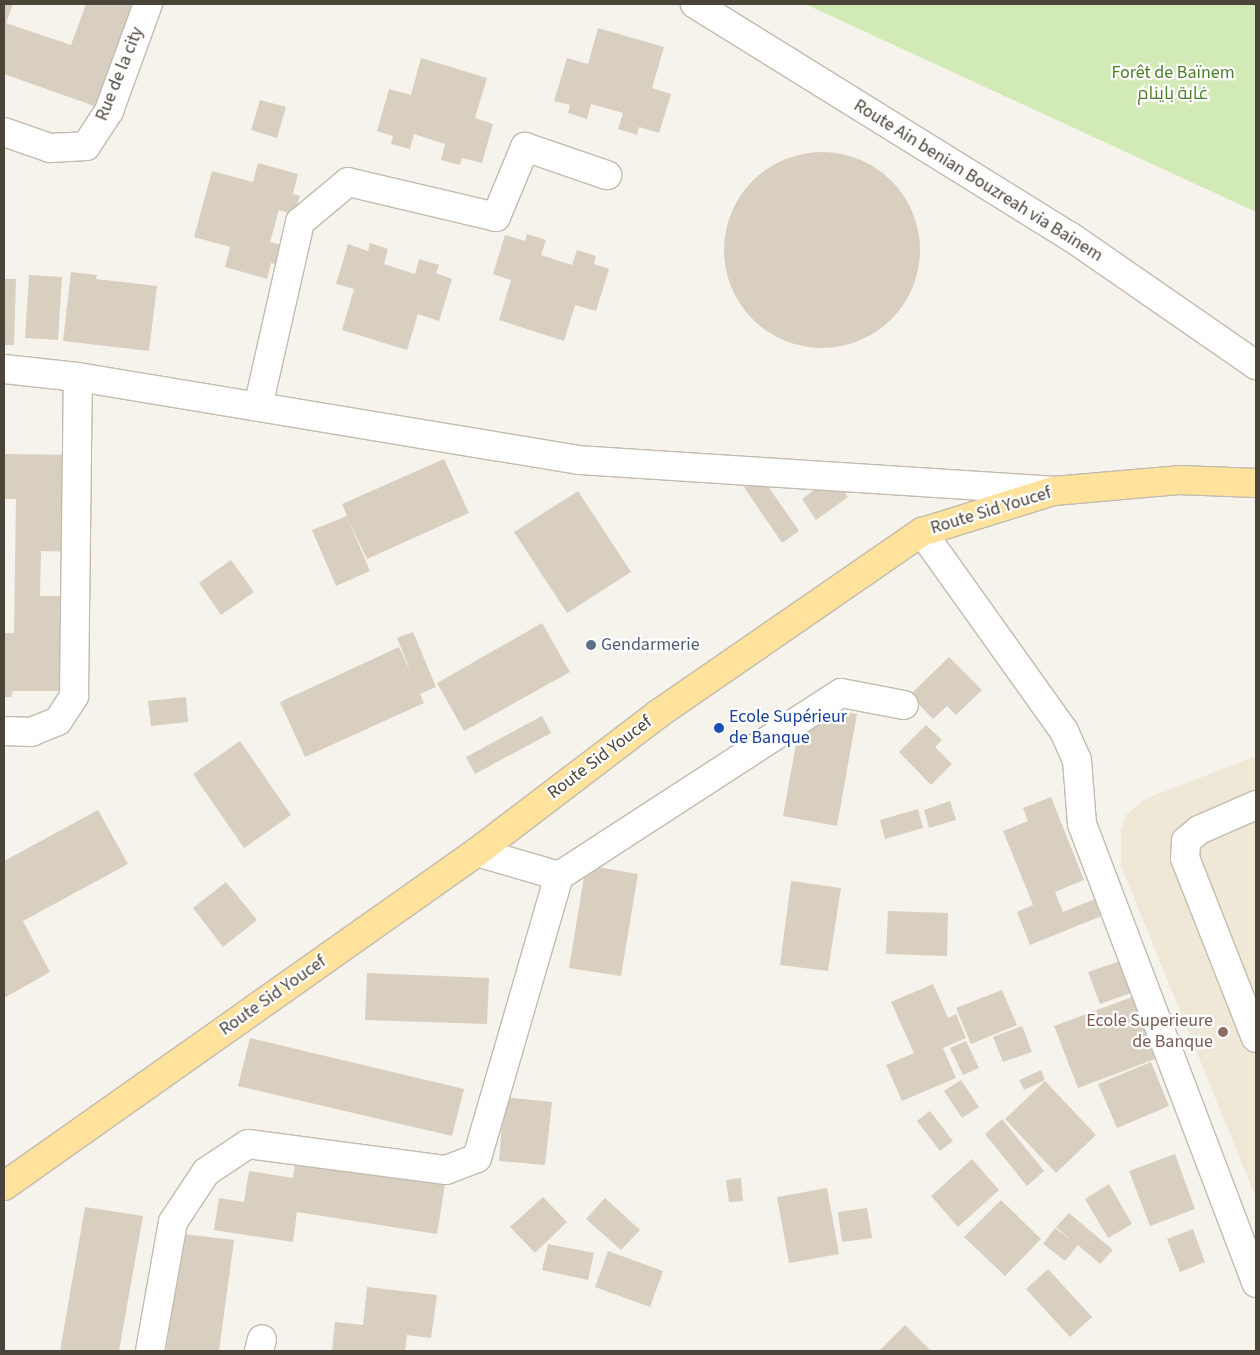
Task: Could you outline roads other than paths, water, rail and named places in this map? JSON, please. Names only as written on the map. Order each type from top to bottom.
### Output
[{"type":"main road","name":"Route Sid Youcef","points":[[4,1186],[477,852],[658,714],[922,532],[1054,491],[1179,480],[1256,483]]},
{"type":"street","name":"Rue de la city","points":[[4,132],[50,148],[86,146],[109,111],[148,4]]},
{"type":"street","name":"Route Ain benian Bouzreah via Bainem","points":[[695,4],[1071,237],[1256,365]]},
{"type":"street","points":[[258,407],[300,222],[348,182],[496,217],[526,147],[607,175]]},
{"type":"street","points":[[4,369],[78,377],[579,460],[1054,491]]},
{"type":"street","points":[[4,731],[31,732],[58,721],[74,696],[78,377]]},
{"type":"street","points":[[922,532],[1054,717],[1064,732],[1077,760],[1082,824],[1256,1283]]},
{"type":"street","points":[[150,1351],[173,1222],[206,1172],[248,1144],[446,1170],[477,1158],[559,876],[841,693],[904,705]]},
{"type":"street","points":[[1256,805],[1198,830],[1186,841],[1185,858],[1256,1038]]},
{"type":"street","points":[[477,852],[559,876]]},
{"type":"place","name":"Gendarmerie","points":[[591,645]]},
{"type":"place","name":"Ecole Supérieur de Banque","points":[[719,728]]},
{"type":"place","name":"Ecole Superieure de Banque","points":[[1223,1032]]},
{"type":"park label","name":"Forêt de Baïnem غابة باينام","points":[[1173,84]]}]
